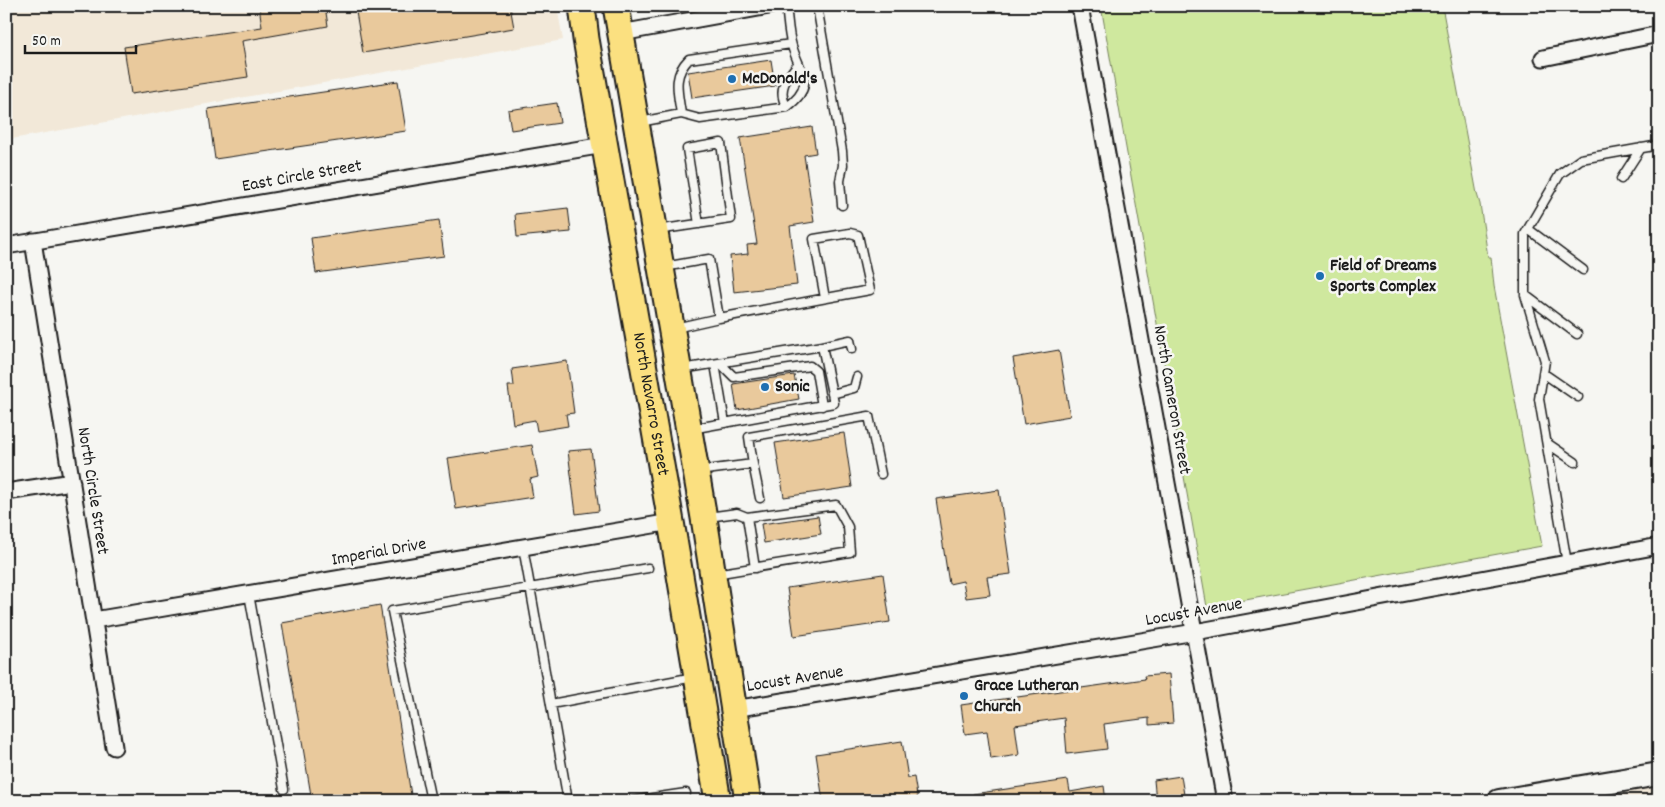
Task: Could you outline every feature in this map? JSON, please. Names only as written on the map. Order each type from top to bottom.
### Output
[{"type":"main road","name":"North Navarro Street","points":[[582,6],[604,145],[718,801]]},
{"type":"main road","points":[[601,6],[619,104],[637,123]]},
{"type":"main road","name":"North Navarro Street","points":[[616,6],[704,518],[748,801]]},
{"type":"main road","points":[[1499,801],[1659,774]]},
{"type":"street","points":[[621,33],[769,6]]},
{"type":"street","name":"North Cameron Street","points":[[1080,6],[1225,801]]},
{"type":"street","points":[[1543,58],[1659,34]]},
{"type":"street","name":"East Circle Street","points":[[6,246],[604,145]]},
{"type":"street","name":"North Circle Street","points":[[33,242],[114,747]]},
{"type":"street","points":[[6,492],[72,482]]},
{"type":"street","name":"Imperial Drive","points":[[94,620],[671,522]]},
{"type":"street","name":"Locust Avenue","points":[[734,709],[1195,632],[1659,546]]},
{"type":"lane","points":[[637,123],[680,114],[700,119],[787,107],[799,98],[805,84],[804,73],[798,64],[791,44],[786,6]]},
{"type":"lane","points":[[817,6],[844,165],[840,181],[842,205]]},
{"type":"lane","points":[[680,114],[677,77],[682,66],[689,59],[791,44]]},
{"type":"lane","points":[[787,107],[782,100],[783,85],[798,64]]},
{"type":"lane","points":[[655,231],[731,219],[721,143],[687,149],[699,224]]},
{"type":"lane","points":[[1567,563],[1539,399],[1545,361],[1524,295],[1525,234],[1560,174],[1581,159],[1659,144]]},
{"type":"lane","points":[[1621,179],[1641,148]]},
{"type":"lane","points":[[1528,229],[1583,270]]},
{"type":"lane","points":[[672,329],[719,318],[870,290],[858,235],[850,233],[814,238],[825,298]]},
{"type":"lane","points":[[662,267],[709,259],[719,318]]},
{"type":"lane","points":[[1524,295],[1577,334]]},
{"type":"lane","points":[[679,370],[850,340],[852,349]]},
{"type":"lane","points":[[689,429],[834,403],[822,346]]},
{"type":"lane","points":[[717,364],[734,376],[810,366],[816,371],[822,406]]},
{"type":"lane","points":[[717,364],[725,423]]},
{"type":"lane","points":[[1543,374],[1578,397]]},
{"type":"lane","points":[[832,394],[854,388],[857,377]]},
{"type":"lane","points":[[760,498],[749,437],[869,416],[880,474]]},
{"type":"lane","points":[[1547,443],[1575,462]]},
{"type":"lane","points":[[696,471],[753,464]]},
{"type":"lane","points":[[704,518],[737,513],[747,517],[836,505],[848,527],[850,552],[713,575]]},
{"type":"lane","points":[[747,517],[755,568]]},
{"type":"lane","points":[[523,547],[568,801]]},
{"type":"lane","points":[[431,801],[392,611],[648,568]]},
{"type":"lane","points":[[249,594],[284,789]]},
{"type":"lane","points":[[551,704],[697,677]]},
{"type":"lane","points":[[632,801],[686,793]]},
{"type":"shaded area","points":[[6,6],[557,6],[563,40],[6,140]]},
{"type":"shaded area","points":[[1659,786],[1659,801],[1579,801]]},
{"type":"green space","name":"Field of Dreams Sports Complex","points":[[1101,6],[1442,6],[1480,204],[1488,257],[1491,257],[1494,286],[1542,546],[1207,607]]},
{"type":"building","points":[[259,6],[325,6],[328,26],[242,41],[248,77],[131,94],[124,47],[262,27]]},
{"type":"building","points":[[355,6],[510,6],[514,28],[363,53]]},
{"type":"building","name":"McDonald's","points":[[771,60],[775,86],[692,98],[688,72]]},
{"type":"building","points":[[398,81],[406,131],[215,159],[208,109]]},
{"type":"building","points":[[557,103],[560,123],[511,130],[508,110]]},
{"type":"building","points":[[812,127],[816,153],[804,155],[814,222],[790,226],[797,285],[734,292],[730,256],[748,254],[747,245],[757,244],[740,138]]},
{"type":"building","points":[[568,208],[571,232],[517,237],[515,214]]},
{"type":"building","points":[[439,220],[444,256],[316,273],[311,238]]},
{"type":"building","points":[[1059,350],[1070,416],[1024,424],[1013,358]]},
{"type":"building","points":[[567,361],[574,413],[566,414],[568,426],[537,431],[535,420],[513,424],[508,386],[514,386],[512,369]]},
{"type":"building","name":"Sonic","points":[[794,375],[799,399],[737,410],[733,384]]},
{"type":"building","points":[[844,433],[852,487],[784,497],[775,443]]},
{"type":"building","points":[[532,445],[538,477],[530,479],[533,497],[456,509],[448,458]]},
{"type":"building","points":[[591,449],[599,511],[576,514],[568,451]]},
{"type":"building","points":[[999,490],[1011,574],[987,577],[990,595],[966,598],[963,581],[949,584],[936,499]]},
{"type":"building","points":[[818,516],[821,534],[764,543],[761,524]]},
{"type":"building","points":[[883,574],[890,622],[794,636],[787,588]]},
{"type":"building","points":[[380,605],[412,801],[312,801],[282,623]]},
{"type":"building","points":[[1169,674],[1173,723],[1149,725],[1149,718],[1104,724],[1107,749],[1067,754],[1064,718],[1015,725],[1019,755],[991,759],[987,731],[965,734],[961,705],[1145,679],[1144,676]]},
{"type":"building","points":[[902,741],[908,778],[914,777],[918,801],[823,801],[816,754]]},
{"type":"building","points":[[1181,776],[1185,801],[1156,801],[1154,780]]},
{"type":"building","points":[[1068,780],[1070,792],[1104,786],[1106,801],[974,801],[973,794]]},
{"type":"place","name":"McDonald's","points":[[732,79]]},
{"type":"place","name":"Field of Dreams Sports Complex","points":[[1320,276]]},
{"type":"place","name":"Sonic","points":[[765,387]]},
{"type":"place","name":"Grace Lutheran Church","points":[[964,696]]}]
